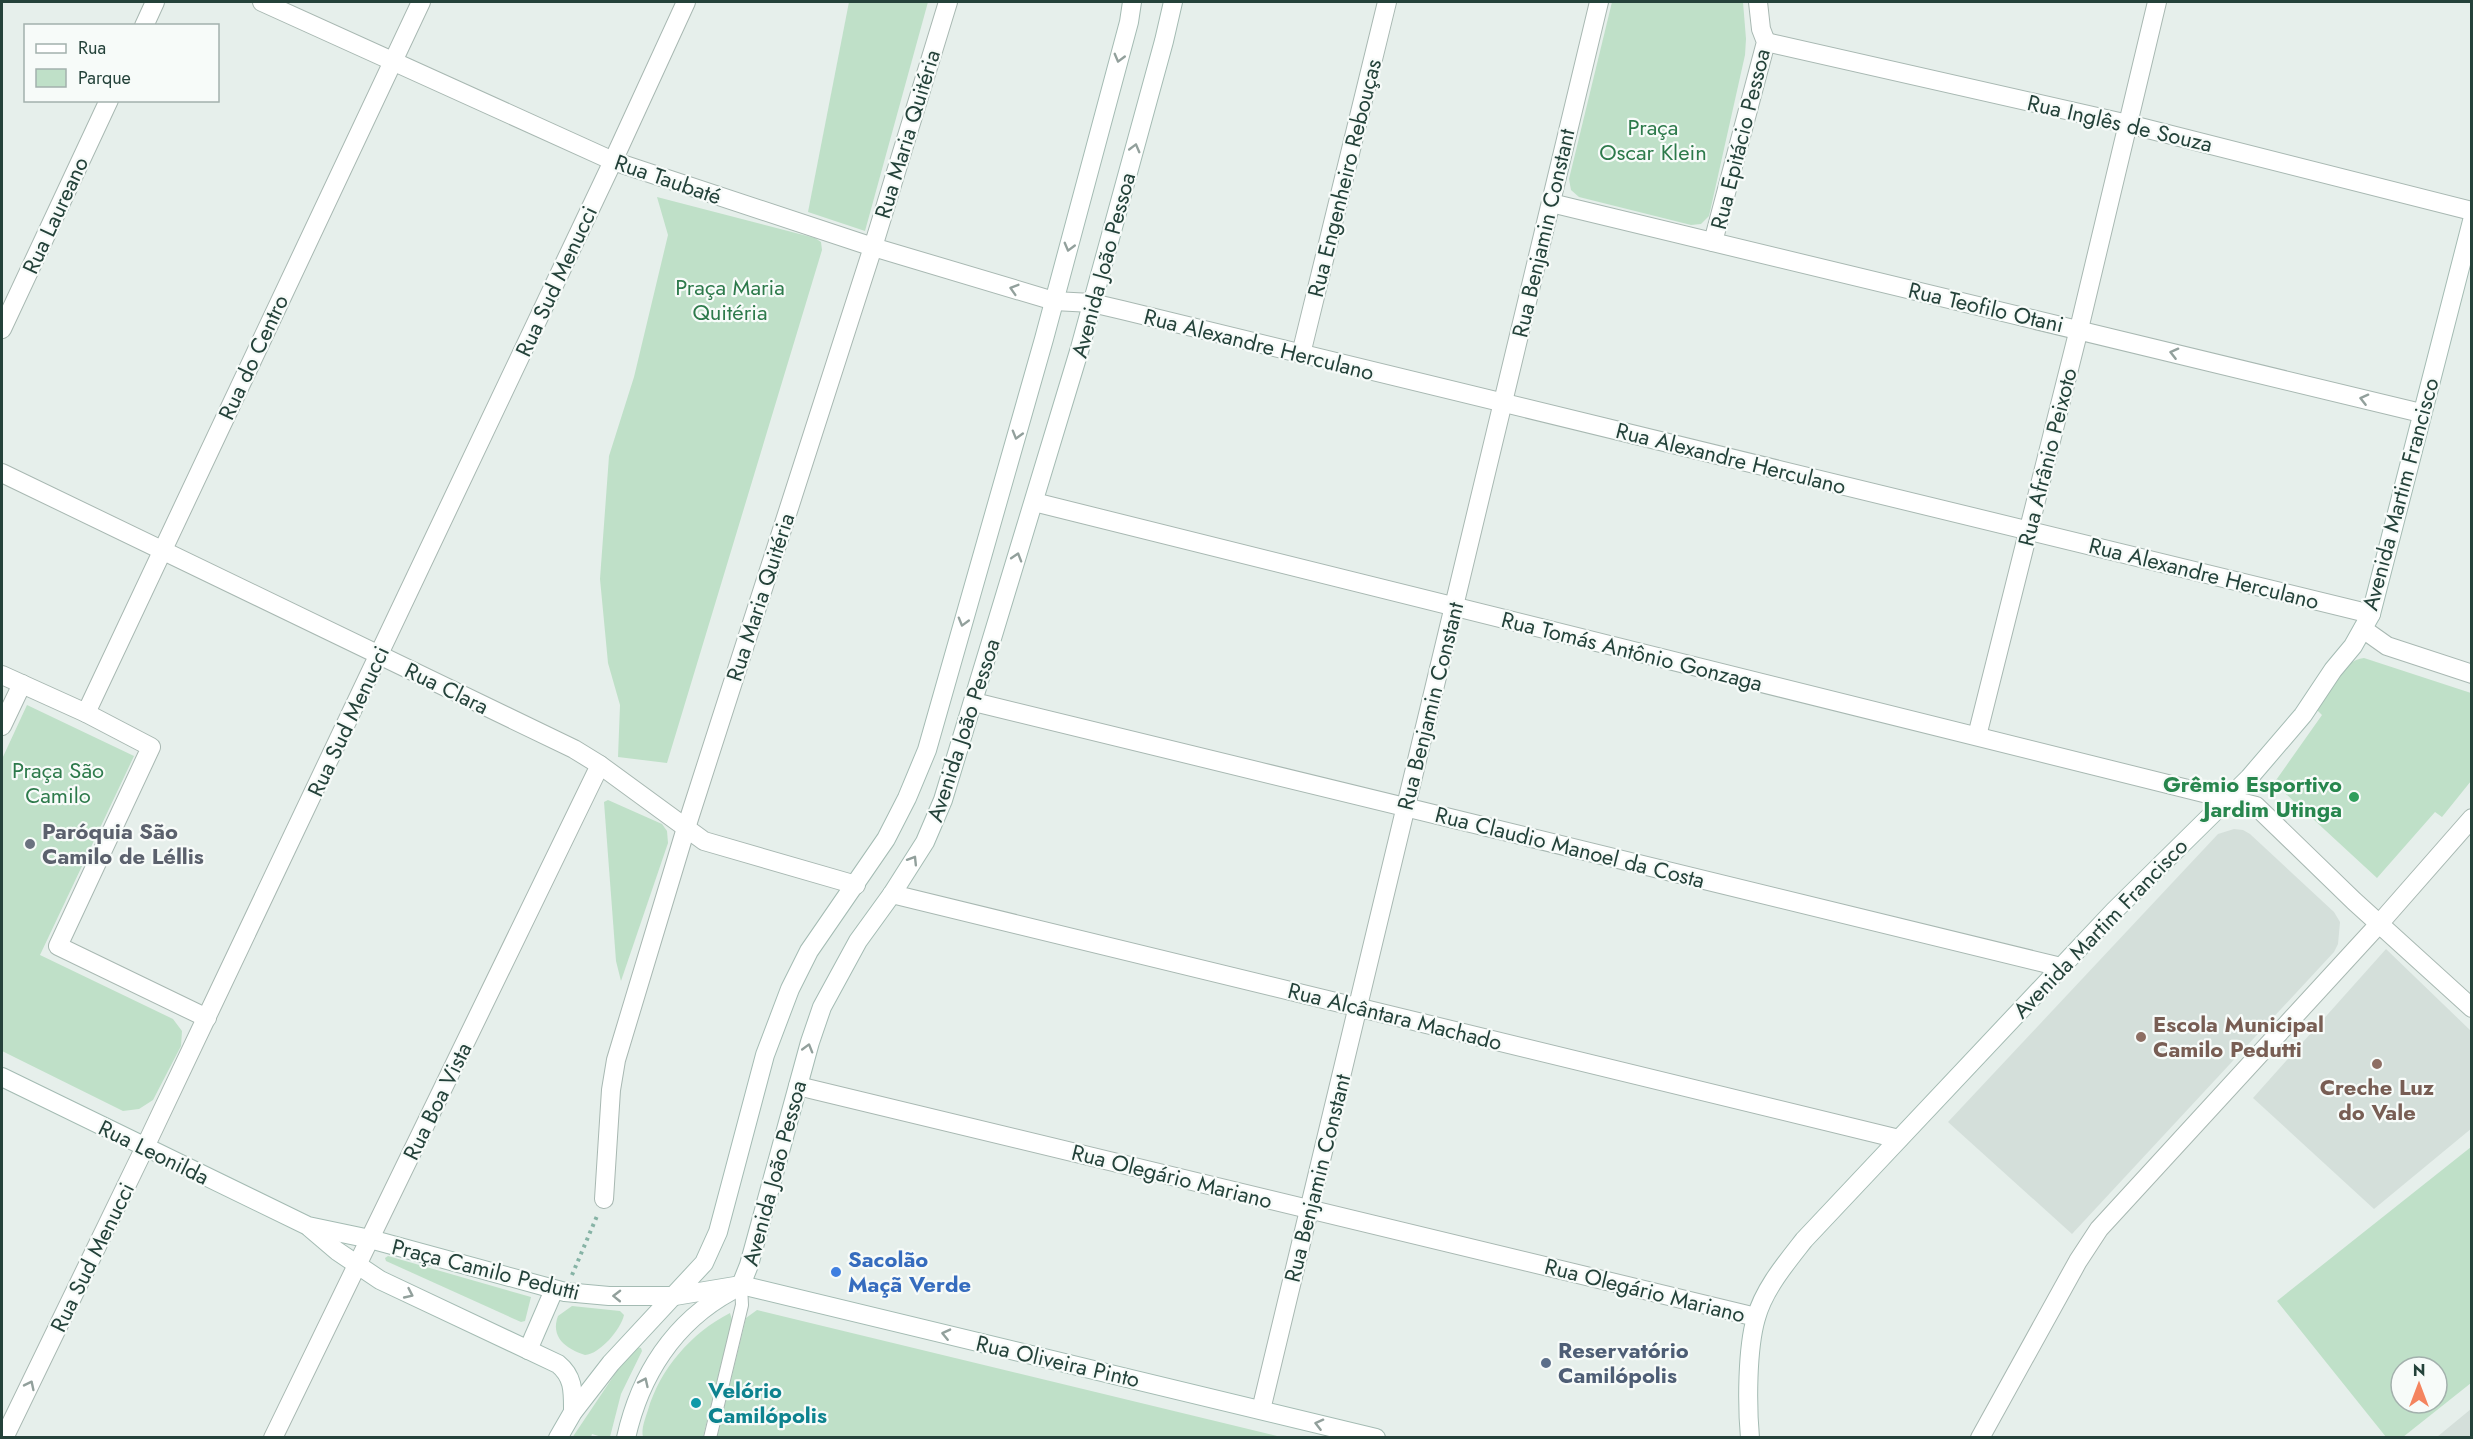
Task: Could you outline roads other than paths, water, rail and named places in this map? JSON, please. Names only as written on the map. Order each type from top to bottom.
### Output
[{"type":"street","points":[[145,24],[155,2]]},
{"type":"street","name":"Rua Taubaté","points":[[262,2],[612,161],[873,247],[1054,301],[1092,303]]},
{"type":"street","name":"Rua do Centro","points":[[86,713],[421,2]]},
{"type":"street","name":"Rua Sud Menucci","points":[[4,1437],[146,1147],[380,655],[686,2]]},
{"type":"street","name":"Rua Maria Quitéria","points":[[604,1199],[611,1090],[616,1060],[686,828],[873,247],[948,2]]},
{"type":"street","name":"Avenida João Pessoa","points":[[675,1296],[697,1274],[711,1251],[765,1055],[790,989],[809,951],[856,885],[891,829],[908,798],[927,750],[1054,301],[1132,2]]},
{"type":"street","name":"Avenida João Pessoa","points":[[675,1296],[741,1285],[749,1265],[810,1042],[822,1007],[858,942],[925,842],[943,800],[1092,303],[1173,2]]},
{"type":"street","name":"Rua Engenheiro Rebouças","points":[[1301,354],[1387,2]]},
{"type":"street","name":"Rua Benjamin Constant","points":[[1261,1410],[1599,2]]},
{"type":"street","name":"Rua Epitácio Pessoa","points":[[1713,242],[1766,42],[1761,29],[1758,2]]},
{"type":"street","name":"Rua Afrânio Peixoto","points":[[1977,736],[2079,329],[2157,2]]},
{"type":"street","name":"Rua Inglês de Souza","points":[[1766,42],[2128,124],[2472,211]]},
{"type":"street","name":"Rua Laureano","points":[[2,329],[108,102]]},
{"type":"street","name":"Rua Teofilo Otani","points":[[1551,203],[2421,413]]},
{"type":"street","name":"Avenida Martim Francisco","points":[[1750,1437],[1749,1402],[1756,1317],[1785,1264],[1804,1240],[2114,911],[2229,798],[2303,715],[2333,670],[2353,646],[2367,621],[2472,221]]},
{"type":"street","name":"Rua Alexandre Herculano","points":[[1092,303],[2029,530],[2367,621]]},
{"type":"street","name":"Rua Clara","points":[[2,473],[574,749],[600,765],[704,841],[856,885]]},
{"type":"street","name":"Rua Tomás Antônio Gonzaga","points":[[1034,502],[2256,806],[2379,924],[2472,1008]]},
{"type":"street","points":[[2367,621],[2387,646],[2472,674]]},
{"type":"street","points":[[2,675],[86,713],[151,747],[58,946],[207,1018]]},
{"type":"street","points":[[2,726],[22,684]]},
{"type":"street","name":"Rua Claudio Manoel da Costa","points":[[974,702],[2061,967]]},
{"type":"street","name":"Rua Boa Vista","points":[[273,1437],[600,765]]},
{"type":"street","points":[[1980,1437],[2078,1260],[2099,1229],[2379,924],[2472,818]]},
{"type":"street","name":"Rua Alcântara Machado","points":[[892,894],[1899,1139]]},
{"type":"street","name":"Rua Leonilda","points":[[2,1077],[308,1226],[357,1266]]},
{"type":"street","name":"Rua Olegário Mariano","points":[[798,1086],[1756,1317]]},
{"type":"street","name":"Rua Leonilda","points":[[308,1226],[370,1239]]},
{"type":"street","name":"Praça Camilo Pedutti","points":[[370,1239],[560,1291],[609,1296],[675,1296]]},
{"type":"street","name":"Praça Camilo Pedutti","points":[[357,1266],[380,1280],[558,1364],[570,1376],[573,1412]]},
{"type":"street","points":[[626,1437],[645,1380],[665,1347],[707,1306],[741,1285]]},
{"type":"street","name":"Rua Oliveira Pinto","points":[[741,1285],[1376,1437]]},
{"type":"street","points":[[528,1350],[560,1291]]},
{"type":"street","points":[[558,1437],[573,1412],[611,1363],[675,1296]]},
{"type":"lane","points":[[710,1437],[742,1305],[741,1285]]},
{"type":"place","name":"Grêmio Esportivo Jardim Utinga","points":[[2354,797]]},
{"type":"place","name":"Paróquia São Camilo de Léllis","points":[[30,844]]},
{"type":"place","name":"Escola Municipal Camilo Pedutti","points":[[2141,1037]]},
{"type":"place","name":"Creche Luz do Vale","points":[[2377,1064]]},
{"type":"place","name":"Sacolão Maçã Verde","points":[[836,1272]]},
{"type":"place","name":"Reservatório Camilópolis","points":[[1546,1363]]},
{"type":"place","name":"Velório Camilópolis","points":[[696,1403]]},
{"type":"park label","name":"Praça Oscar Klein","points":[[1653,140]]},
{"type":"park label","name":"Praça Maria Quitéria","points":[[730,300]]},
{"type":"park label","name":"Praça São Camilo","points":[[58,782]]}]
